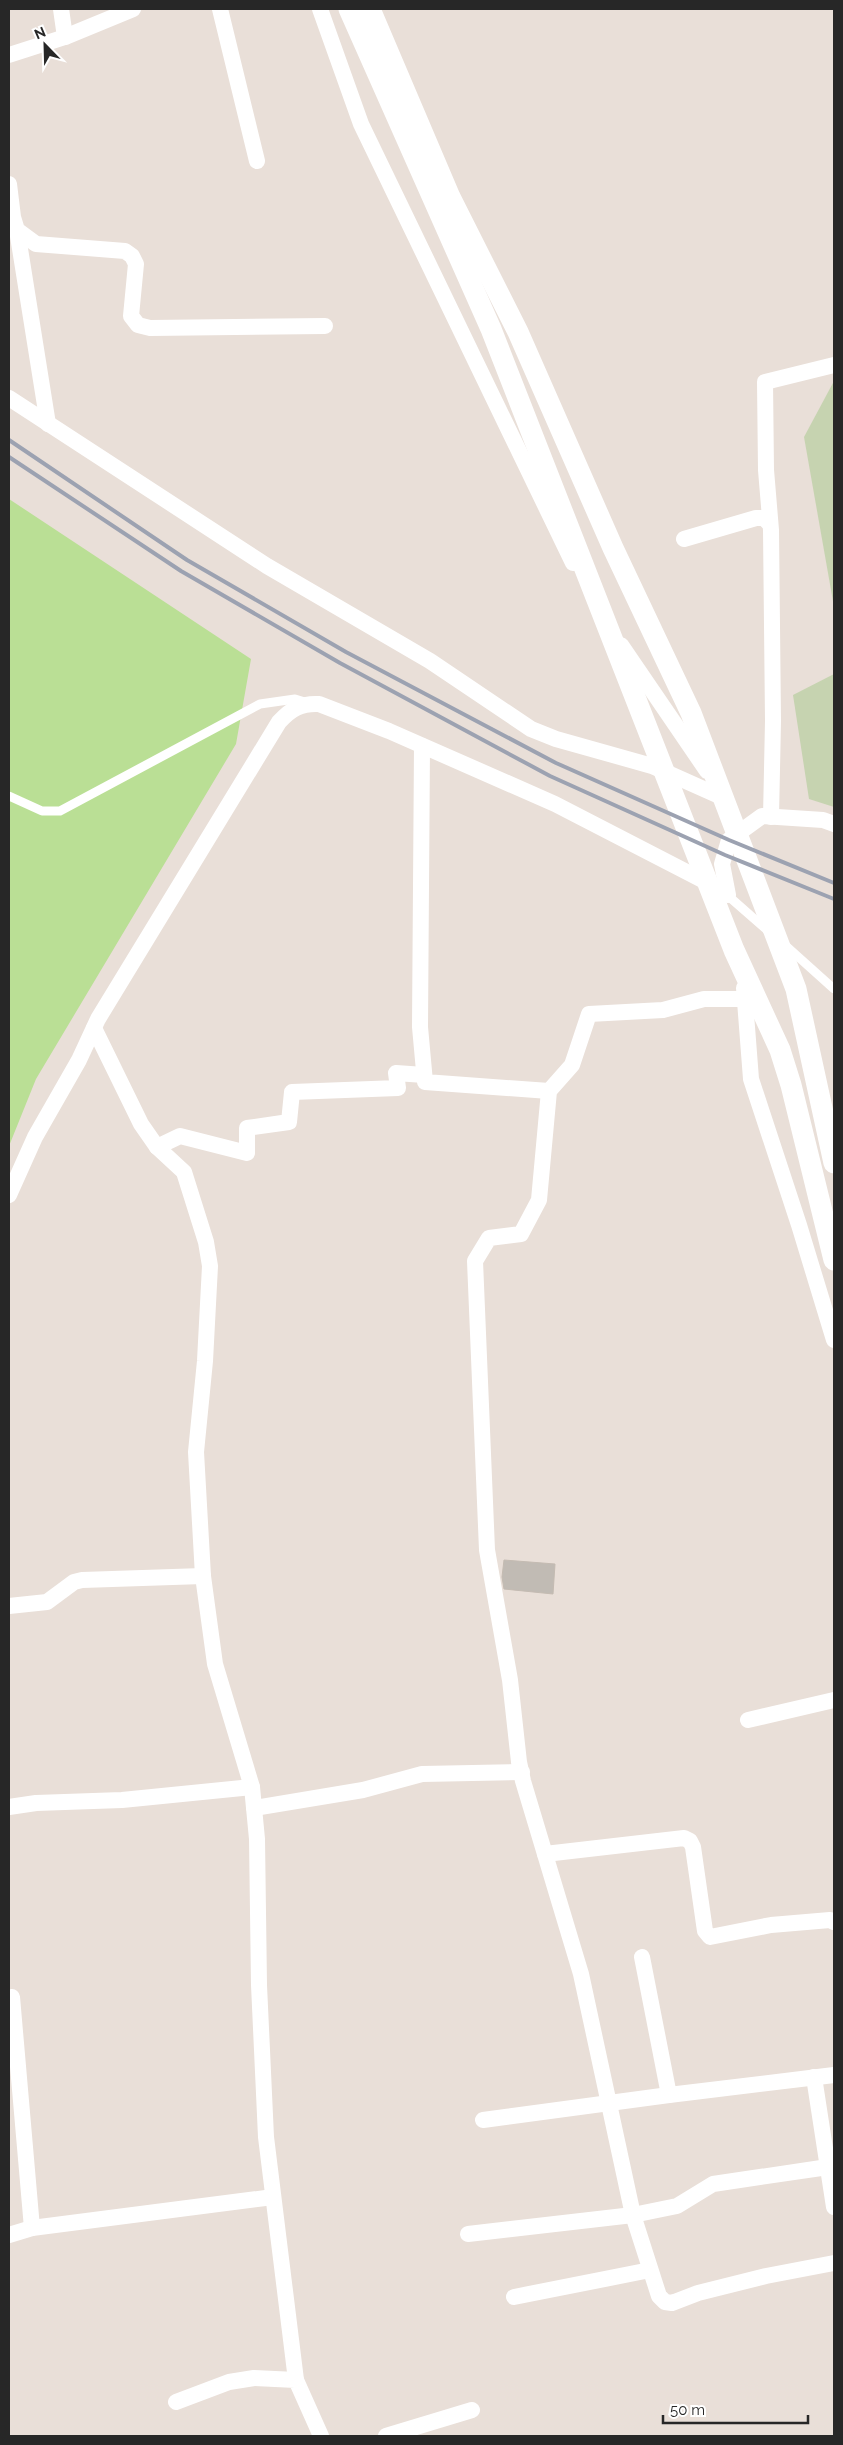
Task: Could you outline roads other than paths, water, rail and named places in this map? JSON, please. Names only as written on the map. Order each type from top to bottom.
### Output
[{"type":"street","points":[[61,9],[65,38]]},
{"type":"street","points":[[9,55],[65,38],[133,9]]},
{"type":"street","points":[[220,9],[257,161]]},
{"type":"street","points":[[320,9],[361,124],[587,591],[607,625],[746,828]]},
{"type":"street","points":[[349,9],[491,329],[734,950],[780,1050],[791,1085],[834,1260]]},
{"type":"street","points":[[370,9],[450,197],[523,345],[690,713],[796,989],[834,1164]]},
{"type":"street","points":[[9,184],[13,230],[48,424]]},
{"type":"street","points":[[13,230],[36,244],[125,251],[132,256],[136,264],[131,316],[138,325],[150,328],[325,326]]},
{"type":"street","points":[[771,817],[773,721],[771,530],[766,470],[765,382],[834,365]]},
{"type":"street","points":[[9,398],[267,566],[430,660],[531,729],[556,740],[652,766],[726,799]]},
{"type":"street","points":[[684,539],[756,518],[764,518],[769,523]]},
{"type":"street","points":[[9,1195],[35,1137],[80,1060],[94,1028],[278,722],[297,706],[308,703],[319,704],[422,746],[555,804],[722,891]]},
{"type":"street","points":[[422,746],[420,1027],[425,1082],[549,1091]]},
{"type":"street","points":[[834,824],[823,820],[762,816],[729,840],[722,864],[722,891],[718,904],[741,951],[750,1079],[791,1198],[834,1340]]},
{"type":"street","points":[[745,999],[704,999],[663,1010],[589,1014],[572,1065],[549,1091],[539,1200],[521,1234],[489,1238],[475,1261],[487,1550],[510,1680],[522,1772],[581,1974],[634,2215],[659,2296],[665,2302],[672,2303],[698,2293],[766,2276],[834,2264]]},
{"type":"street","points":[[94,1028],[141,1124],[157,1147],[184,1172],[206,1242],[210,1266],[205,1361],[196,1452],[203,1576],[215,1664],[252,1787],[257,1839],[259,1985],[266,2137],[296,2380],[321,2436]]},
{"type":"street","points":[[157,1147],[180,1136],[247,1153],[247,1128],[289,1122],[292,1092],[398,1088],[396,1073],[424,1075]]},
{"type":"street","points":[[9,1606],[47,1602],[74,1582],[82,1580],[203,1576]]},
{"type":"street","points":[[748,1720],[834,1700]]},
{"type":"street","points":[[254,1808],[363,1790],[422,1774],[522,1772]]},
{"type":"street","points":[[9,1807],[36,1803],[122,1800],[252,1787]]},
{"type":"street","points":[[545,1854],[684,1838],[690,1841],[693,1848],[705,1931],[710,1937],[771,1925],[830,1920],[834,1922]]},
{"type":"street","points":[[642,1958],[670,2094]]},
{"type":"street","points":[[12,1997],[32,2228]]},
{"type":"street","points":[[483,2120],[609,2104],[670,2094],[834,2075]]},
{"type":"street","points":[[814,2077],[834,2207]]},
{"type":"street","points":[[468,2234],[634,2215],[677,2206],[713,2184],[828,2167]]},
{"type":"street","points":[[9,2235],[32,2228],[273,2197]]},
{"type":"street","points":[[514,2297],[650,2270]]},
{"type":"street","points":[[176,2402],[229,2382],[254,2378],[296,2380]]},
{"type":"street","points":[[386,2436],[472,2410]]},
{"type":"lane","points":[[9,796],[42,811],[60,811],[260,704],[296,699],[308,703]]},
{"type":"lane","points":[[722,891],[834,989]]},
{"type":"railway","points":[[9,440],[187,560],[346,652],[556,763],[729,840],[834,883]]},
{"type":"railway","points":[[9,457],[181,571],[340,663],[550,776],[725,855],[834,899]]}]
